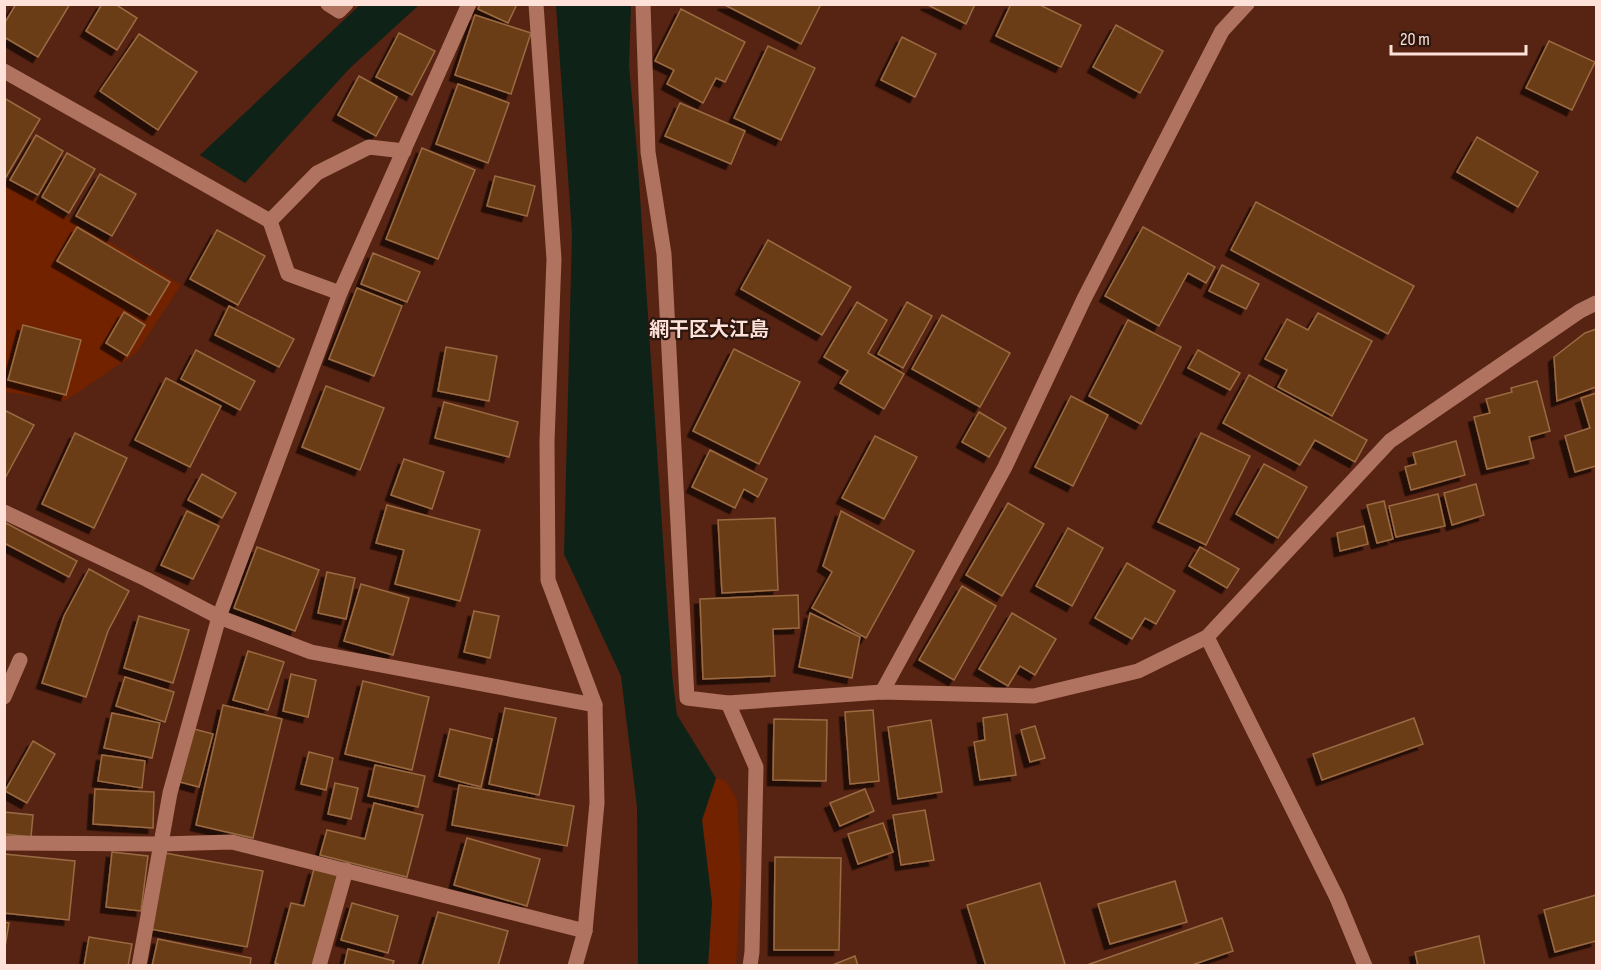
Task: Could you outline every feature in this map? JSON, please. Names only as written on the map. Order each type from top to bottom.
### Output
[{"type":"street","points":[[328,4],[339,11],[346,4]]},
{"type":"street","points":[[139,966],[170,793],[219,617],[340,293],[469,4]]},
{"type":"street","points":[[536,4],[554,259],[547,441],[548,580],[595,705],[597,803],[585,931],[574,966]]},
{"type":"street","points":[[643,4],[648,152],[664,254],[687,698],[728,703],[882,692],[1034,696],[1138,671],[1207,637],[1390,441],[1580,311],[1596,303]]},
{"type":"street","points":[[882,692],[1005,467],[1084,299],[1222,32],[1247,4]]},
{"type":"street","points":[[4,71],[270,221],[288,274],[340,293]]},
{"type":"street","points":[[270,221],[317,173],[369,147],[404,151]]},
{"type":"street","points":[[4,512],[146,579],[219,617],[311,652],[595,705]]},
{"type":"street","points":[[1207,637],[1337,898],[1365,966]]},
{"type":"street","points":[[4,698],[20,660]]},
{"type":"street","points":[[728,703],[756,767],[750,966]]},
{"type":"street","points":[[4,843],[232,842],[585,931]]},
{"type":"street","points":[[319,966],[346,870]]},
{"type":"shaded area","points":[[361,4],[419,5],[350,68],[245,183],[200,155]]},
{"type":"shaded area","points":[[556,5],[631,5],[629,66],[637,152],[672,675],[677,715],[716,778],[702,820],[712,903],[708,965],[638,965],[637,807],[621,676],[564,554],[572,234]]},
{"type":"shaded area","points":[[5,180],[181,285],[136,353],[65,401],[5,392]]},
{"type":"shaded area","points":[[716,778],[726,781],[737,800],[741,874],[736,965],[708,965],[712,903],[702,820]]},
{"type":"building","points":[[16,4],[70,4],[38,57],[4,37],[4,24]]},
{"type":"building","points":[[102,4],[115,4],[137,18],[117,50],[86,31]]},
{"type":"building","points":[[480,4],[517,4],[508,23],[478,9]]},
{"type":"building","points":[[723,4],[821,4],[801,44]]},
{"type":"building","points":[[926,4],[975,4],[966,24]]},
{"type":"building","points":[[1011,4],[1038,4],[1081,25],[1061,67],[996,36]]},
{"type":"building","points":[[681,9],[745,42],[725,82],[716,78],[703,103],[667,84],[674,70],[655,61]]},
{"type":"building","points":[[475,15],[531,33],[511,94],[455,75]]},
{"type":"building","points":[[1116,25],[1163,51],[1140,93],[1093,67]]},
{"type":"building","points":[[399,33],[435,51],[412,95],[376,77]]},
{"type":"building","points":[[139,34],[197,72],[158,130],[100,91]]},
{"type":"building","points":[[902,37],[936,54],[915,97],[881,80]]},
{"type":"building","points":[[1549,41],[1595,62],[1572,110],[1526,88]]},
{"type":"building","points":[[768,46],[815,68],[781,140],[734,118]]},
{"type":"building","points":[[359,76],[397,97],[376,136],[338,115]]},
{"type":"building","points":[[458,84],[509,103],[488,163],[436,144]]},
{"type":"building","points":[[4,98],[40,119],[6,177],[4,176]]},
{"type":"building","points":[[680,103],[745,131],[731,164],[665,136]]},
{"type":"building","points":[[36,135],[63,151],[38,195],[10,180]]},
{"type":"building","points":[[1477,137],[1538,172],[1518,207],[1457,172]]},
{"type":"building","points":[[422,148],[475,170],[438,259],[386,239]]},
{"type":"building","points":[[67,153],[95,169],[69,213],[42,197]]},
{"type":"building","points":[[100,174],[136,194],[112,236],[76,216]]},
{"type":"building","points":[[495,176],[535,186],[527,216],[487,206]]},
{"type":"building","points":[[1256,202],[1414,286],[1388,334],[1231,250]]},
{"type":"building","points":[[77,227],[170,282],[150,315],[57,261]]},
{"type":"building","points":[[1143,227],[1215,267],[1206,283],[1188,273],[1159,326],[1105,296]]},
{"type":"building","points":[[217,230],[265,256],[238,305],[190,279]]},
{"type":"building","points":[[768,240],[851,287],[822,335],[741,289]]},
{"type":"building","points":[[373,253],[420,272],[407,302],[361,284]]},
{"type":"building","points":[[1222,265],[1259,284],[1246,309],[1209,291]]},
{"type":"building","points":[[357,288],[402,306],[374,376],[329,359]]},
{"type":"building","points":[[857,302],[887,320],[868,353],[904,374],[884,409],[840,383],[848,371],[824,357]]},
{"type":"building","points":[[907,302],[932,316],[903,368],[878,354]]},
{"type":"building","points":[[229,306],[294,339],[279,367],[215,335]]},
{"type":"building","points":[[124,312],[145,325],[127,356],[106,343]]},
{"type":"building","points":[[1318,313],[1372,341],[1332,416],[1278,387],[1287,370],[1265,359],[1287,319],[1308,330]]},
{"type":"building","points":[[942,315],[1010,353],[980,407],[912,369]]},
{"type":"building","points":[[1128,320],[1181,347],[1141,424],[1089,396]]},
{"type":"building","points":[[23,325],[81,340],[66,395],[8,380]]},
{"type":"building","points":[[1596,329],[1596,387],[1557,401],[1554,357],[1585,333]]},
{"type":"building","points":[[446,347],[497,356],[489,401],[438,391]]},
{"type":"building","points":[[734,349],[800,382],[759,464],[693,431]]},
{"type":"building","points":[[196,350],[255,381],[240,410],[181,379]]},
{"type":"building","points":[[1198,350],[1240,373],[1230,390],[1188,368]]},
{"type":"building","points":[[1249,375],[1367,440],[1355,462],[1315,440],[1300,465],[1223,423]]},
{"type":"building","points":[[166,378],[221,406],[190,467],[135,440]]},
{"type":"building","points":[[1537,381],[1550,431],[1529,437],[1534,458],[1487,469],[1474,417],[1490,413],[1486,399],[1512,392],[1511,388]]},
{"type":"building","points":[[326,386],[384,408],[360,470],[302,447]]},
{"type":"building","points":[[1596,393],[1596,466],[1575,472],[1565,436],[1590,428],[1581,398]]},
{"type":"building","points":[[1071,396],[1108,415],[1073,486],[1035,467]]},
{"type":"building","points":[[444,402],[518,422],[509,457],[435,438]]},
{"type":"building","points":[[4,410],[34,425],[4,480]]},
{"type":"building","points":[[979,412],[1006,428],[989,457],[962,442]]},
{"type":"building","points":[[75,433],[127,458],[94,528],[42,504]]},
{"type":"building","points":[[1201,433],[1250,456],[1206,545],[1158,522]]},
{"type":"building","points":[[875,436],[917,457],[884,519],[842,498]]},
{"type":"building","points":[[1456,441],[1465,475],[1411,490],[1405,467],[1416,464],[1413,453]]},
{"type":"building","points":[[710,450],[767,479],[758,497],[744,489],[735,508],[692,487]]},
{"type":"building","points":[[404,459],[444,472],[432,509],[391,495]]},
{"type":"building","points":[[1264,464],[1307,487],[1278,538],[1236,514]]},
{"type":"building","points":[[202,474],[236,493],[222,518],[188,500]]},
{"type":"building","points":[[1476,484],[1484,515],[1452,525],[1444,493]]},
{"type":"building","points":[[1438,494],[1445,526],[1396,537],[1389,506]]},
{"type":"building","points":[[1384,501],[1393,539],[1377,543],[1367,505]]},
{"type":"building","points":[[1008,503],[1044,524],[1002,596],[966,575]]},
{"type":"building","points":[[387,505],[480,530],[460,601],[395,584],[404,550],[376,543]]},
{"type":"building","points":[[187,511],[219,526],[193,579],[161,565]]},
{"type":"building","points":[[841,511],[914,551],[866,638],[812,608],[832,572],[823,566]]},
{"type":"building","points":[[775,518],[778,590],[722,593],[718,520]]},
{"type":"building","points":[[4,522],[77,561],[69,577],[4,543]]},
{"type":"building","points":[[1364,526],[1368,544],[1340,551],[1337,533]]},
{"type":"building","points":[[1068,528],[1103,548],[1072,606],[1036,586]]},
{"type":"building","points":[[257,547],[319,570],[295,631],[234,608]]},
{"type":"building","points":[[1200,547],[1239,569],[1227,588],[1189,566]]},
{"type":"building","points":[[1127,563],[1175,591],[1156,624],[1145,618],[1132,639],[1095,618]]},
{"type":"building","points":[[89,569],[129,591],[108,631],[86,697],[42,683],[64,616]]},
{"type":"building","points":[[327,572],[355,578],[346,619],[318,613]]},
{"type":"building","points":[[361,584],[409,598],[393,655],[344,641]]},
{"type":"building","points":[[962,586],[996,606],[954,680],[919,660]]},
{"type":"building","points":[[798,595],[799,628],[773,629],[775,676],[703,679],[700,599]]},
{"type":"building","points":[[474,611],[499,616],[490,658],[464,652]]},
{"type":"building","points":[[810,613],[860,637],[852,678],[799,667]]},
{"type":"building","points":[[1012,613],[1056,639],[1035,675],[1020,666],[1008,686],[979,669]]},
{"type":"building","points":[[139,616],[189,630],[173,683],[124,668]]},
{"type":"building","points":[[248,651],[284,662],[268,710],[233,700]]},
{"type":"building","points":[[291,674],[316,680],[308,717],[283,711]]},
{"type":"building","points":[[125,677],[174,692],[165,722],[116,706]]},
{"type":"building","points":[[363,681],[429,697],[412,770],[345,754]]},
{"type":"building","points":[[223,705],[282,719],[253,838],[196,825]]},
{"type":"building","points":[[505,708],[556,718],[539,795],[489,784]]},
{"type":"building","points":[[873,710],[879,781],[850,784],[845,712]]},
{"type":"building","points":[[112,713],[160,723],[152,758],[104,748]]},
{"type":"building","points":[[1007,714],[1016,775],[980,780],[974,742],[985,740],[983,718]]},
{"type":"building","points":[[1414,718],[1423,744],[1322,780],[1313,754]]},
{"type":"building","points":[[774,719],[827,720],[826,781],[773,780]]},
{"type":"building","points":[[931,720],[942,792],[898,799],[888,727]]},
{"type":"building","points":[[1035,726],[1045,758],[1030,762],[1021,730]]},
{"type":"building","points":[[194,729],[213,734],[199,787],[180,782]]},
{"type":"building","points":[[450,729],[492,739],[481,787],[439,776]]},
{"type":"building","points":[[33,741],[55,754],[27,803],[5,791]]},
{"type":"building","points":[[309,752],[333,758],[326,790],[301,784]]},
{"type":"building","points":[[102,755],[145,761],[142,788],[98,781]]},
{"type":"building","points":[[375,765],[425,776],[418,807],[368,796]]},
{"type":"building","points":[[335,783],[358,788],[351,819],[328,814]]},
{"type":"building","points":[[459,785],[574,806],[567,846],[452,825]]},
{"type":"building","points":[[95,789],[154,792],[153,828],[93,824]]},
{"type":"building","points":[[865,789],[874,811],[840,826],[830,803]]},
{"type":"building","points":[[374,803],[423,815],[407,877],[320,855],[327,830],[365,839]]},
{"type":"building","points":[[925,810],[934,860],[901,865],[893,815]]},
{"type":"building","points":[[4,812],[33,815],[31,837],[4,834]]},
{"type":"building","points":[[883,823],[893,852],[858,864],[848,834]]},
{"type":"building","points":[[467,838],[540,859],[527,906],[454,885]]},
{"type":"building","points":[[112,852],[148,856],[141,911],[106,907]]},
{"type":"building","points":[[165,853],[263,871],[247,947],[150,929]]},
{"type":"building","points":[[4,854],[75,861],[69,920],[4,913]]},
{"type":"building","points":[[775,857],[841,858],[839,950],[774,950]]},
{"type":"building","points":[[314,869],[338,875],[314,966],[283,966],[275,963],[291,903],[304,906]]},
{"type":"building","points":[[1175,881],[1187,922],[1110,944],[1098,904]]},
{"type":"building","points":[[1040,883],[1065,964],[1059,966],[986,966],[967,905]]},
{"type":"building","points":[[1596,895],[1596,941],[1555,952],[1544,910]]},
{"type":"building","points":[[352,903],[398,916],[388,953],[341,940]]},
{"type":"building","points":[[438,912],[508,931],[498,966],[422,966]]},
{"type":"building","points":[[1222,918],[1233,951],[1189,966],[1084,966]]},
{"type":"building","points":[[4,922],[9,923],[4,953]]},
{"type":"building","points":[[1479,936],[1485,966],[1418,966],[1415,952]]},
{"type":"building","points":[[89,937],[132,944],[128,966],[84,966]]},
{"type":"building","points":[[158,939],[251,958],[250,966],[152,966]]},
{"type":"building","points":[[348,949],[394,961],[392,966],[344,966]]},
{"type":"building","points":[[855,956],[858,966],[830,966]]},
{"type":"district","name":"網干区大江島","points":[[709,329]]}]
